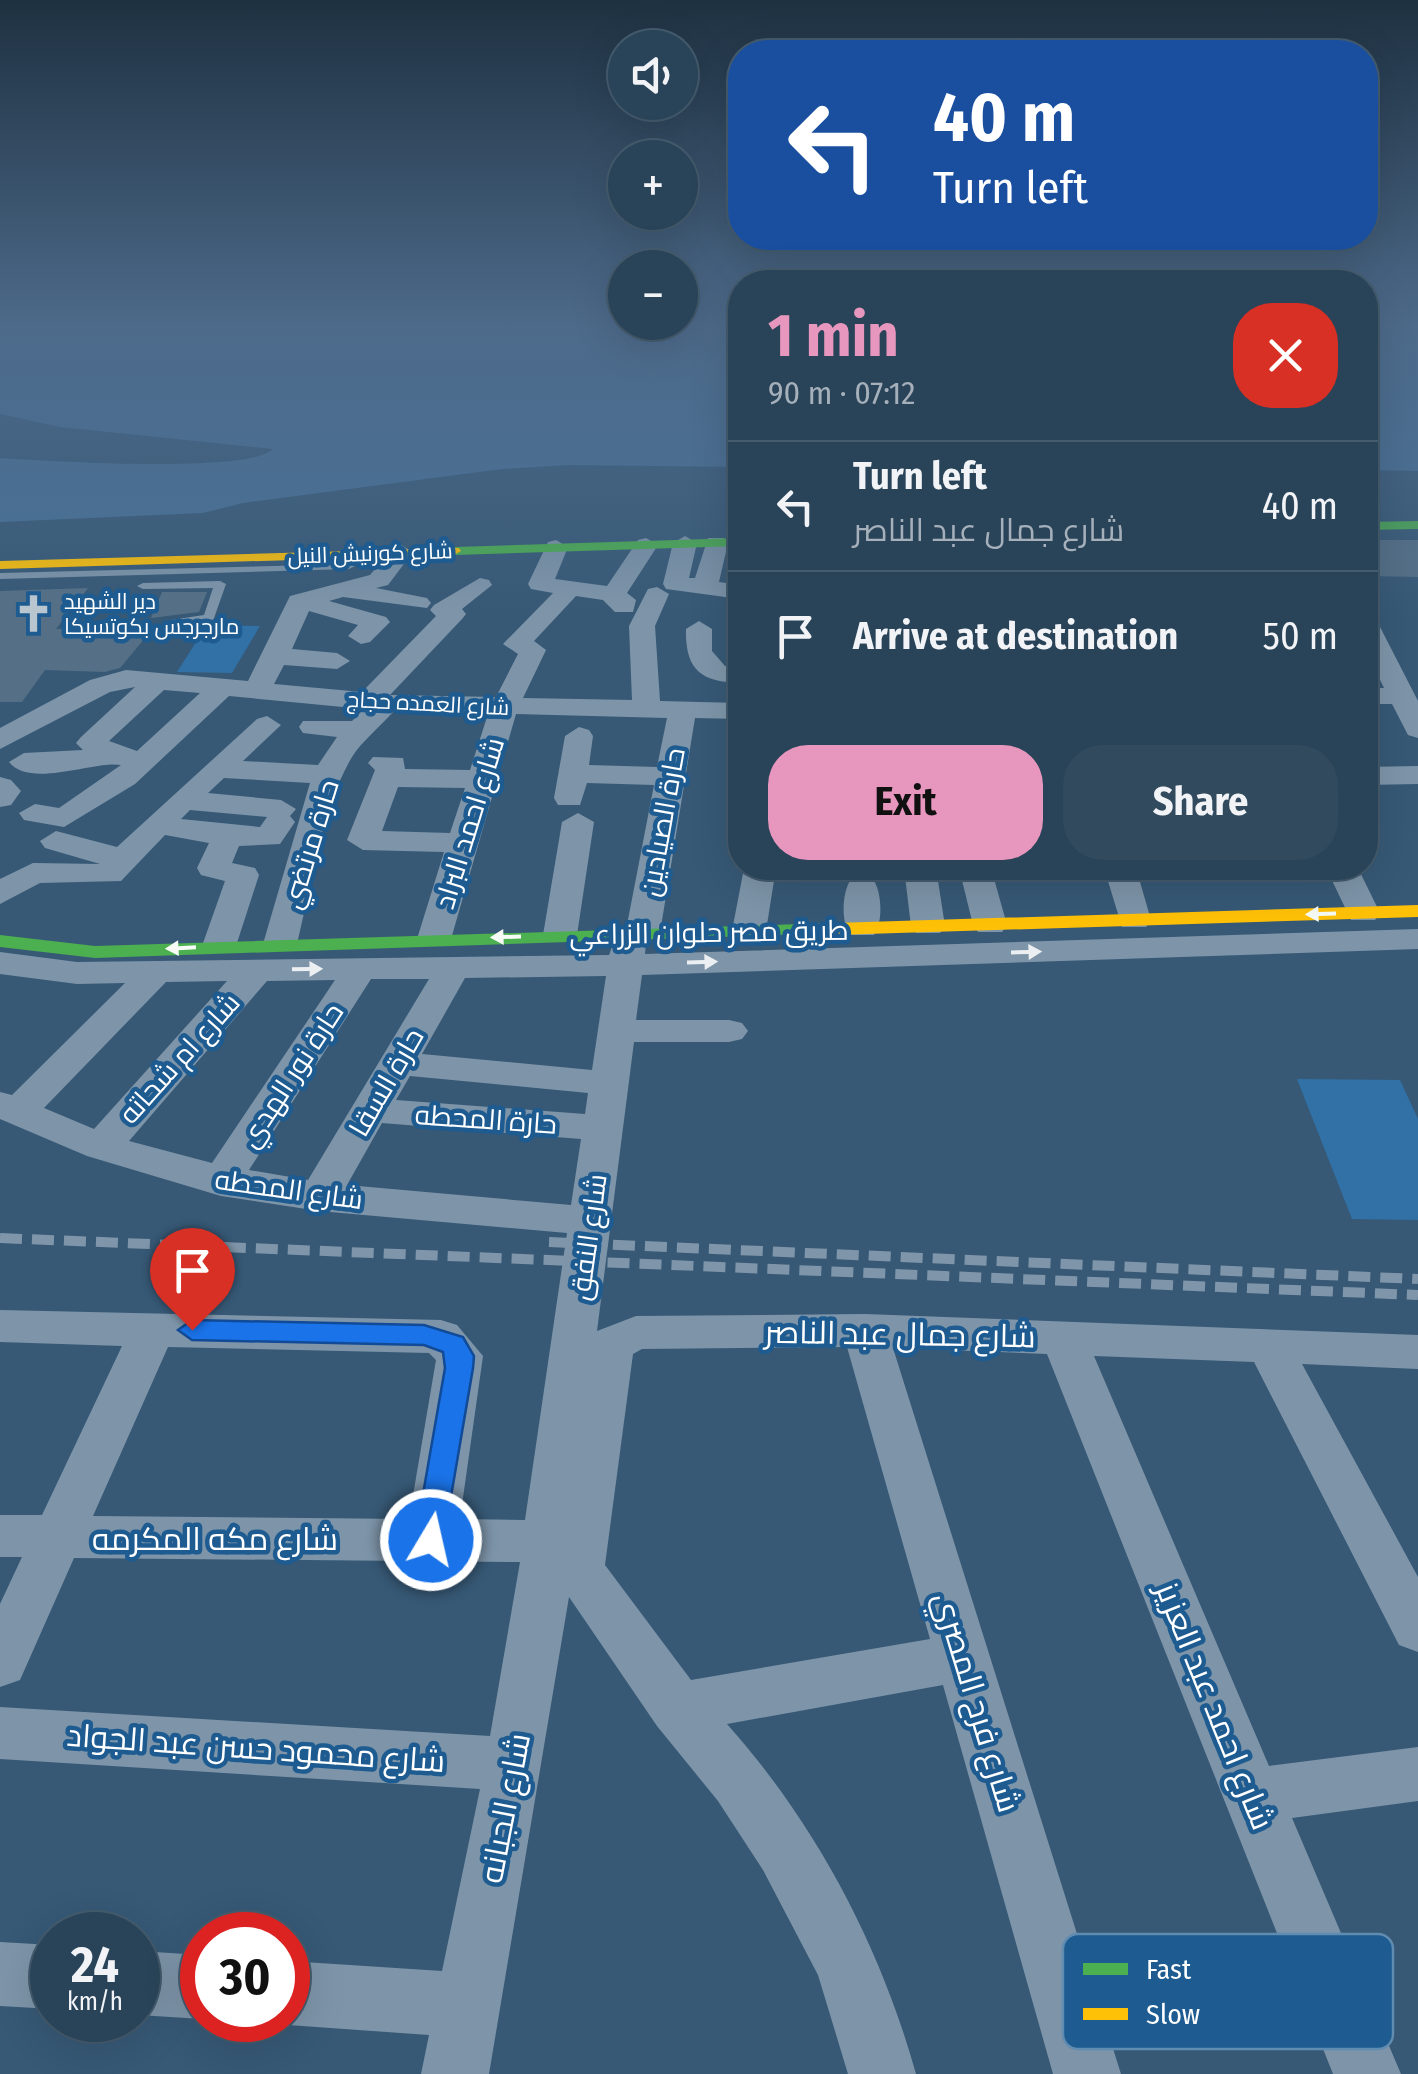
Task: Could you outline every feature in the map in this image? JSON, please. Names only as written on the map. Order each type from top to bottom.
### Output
[{"type":"main road","points":[[1378,514],[1418,514]]},
{"type":"main road","points":[[1378,526],[1418,525]]},
{"type":"main road","name":"شارع كورنيش النيل","points":[[0,554],[728,532]]},
{"type":"main road","name":"شارع كورنيش النيل","points":[[0,565],[85,568],[400,552],[728,542]]},
{"type":"main road","name":"طريق مصر حلوان الزراعي","points":[[0,941],[95,952],[219,946],[269,957],[444,953],[560,936],[632,944],[749,931],[1418,910]]},
{"type":"street","points":[[1378,534],[1418,534]]},
{"type":"street","points":[[704,586],[728,542]]},
{"type":"street","points":[[614,594],[646,544]]},
{"type":"street","points":[[686,544],[675,584],[728,590]]},
{"type":"street","points":[[450,580],[502,579],[550,547]]},
{"type":"street","points":[[550,547],[540,582],[567,590],[614,594],[623,600],[621,607],[652,602],[642,626],[646,710]]},
{"type":"street","points":[[257,690],[298,602],[349,579],[380,580],[400,552]]},
{"type":"street","points":[[349,579],[418,603]]},
{"type":"street","name":"حارة مرتضي","points":[[269,957],[312,820],[352,736],[452,614],[443,610],[502,579]]},
{"type":"street","name":"شارع احمد البراد","points":[[444,953],[465,884],[463,843],[504,708],[533,650],[514,650],[541,617],[556,609],[567,590]]},
{"type":"street","points":[[298,602],[377,622],[361,636]]},
{"type":"street","points":[[700,629],[698,654],[711,663],[713,674],[728,675]]},
{"type":"street","points":[[1378,649],[1418,729]]},
{"type":"street","points":[[276,656],[337,661]]},
{"type":"street","name":"شارع العمده حجاج","points":[[0,740],[116,680],[257,690],[372,711],[727,711]]},
{"type":"street","points":[[139,760],[92,742],[158,681]]},
{"type":"street","points":[[727,711],[717,697],[728,685]]},
{"type":"street","points":[[35,813],[64,818],[88,803],[116,784],[224,687]]},
{"type":"street","points":[[1378,696],[1401,696]]},
{"type":"street","name":"حارة الصيادين","points":[[632,944],[682,710]]},
{"type":"street","points":[[313,727],[372,711]]},
{"type":"street","points":[[0,894],[33,873],[103,876],[133,838],[268,725]]},
{"type":"street","points":[[560,936],[573,814],[572,774],[579,736]]},
{"type":"street","points":[[12,781],[81,763],[106,750]]},
{"type":"street","points":[[216,769],[334,769],[391,764],[363,840],[463,843]]},
{"type":"street","points":[[572,774],[670,776]]},
{"type":"street","points":[[1378,776],[1418,775]]},
{"type":"street","points":[[387,776],[483,779]]},
{"type":"street","points":[[12,781],[60,784],[70,790],[72,797],[88,803]]},
{"type":"street","points":[[56,841],[270,837],[280,816],[116,784]]},
{"type":"street","points":[[219,946],[243,875],[213,868],[228,836]]},
{"type":"street","points":[[749,931],[758,880]]},
{"type":"street","points":[[922,880],[928,926]]},
{"type":"street","points":[[978,880],[990,924]]},
{"type":"street","points":[[1123,880],[1134,920]]},
{"type":"street","points":[[1348,880],[1363,912]]},
{"type":"street","points":[[862,888],[862,928]]},
{"type":"street","name":"طريق مصر حلوان الزراعي","points":[[0,963],[77,973],[156,972],[269,957],[362,968],[444,953],[632,944],[1418,939]]},
{"type":"street","name":"شارع النفق","points":[[564,1556],[560,1436],[616,1031],[632,944]]},
{"type":"street","name":"حارة السقا","points":[[319,1196],[397,1063],[444,953]]},
{"type":"street","name":"شارع ام شحاته","points":[[101,1146],[269,957]]},
{"type":"street","name":"حارة نور الهدي","points":[[221,1182],[362,968]]},
{"type":"street","points":[[9,1108],[156,972]]},
{"type":"street","points":[[616,1031],[729,1030]]},
{"type":"street","points":[[397,1063],[609,1083]]},
{"type":"street","name":"شارع المحطه","points":[[9,1108],[101,1146],[221,1182],[319,1196],[591,1220]]},
{"type":"street","name":"حارة المحطه","points":[[370,1110],[603,1128]]},
{"type":"street","points":[[0,1663],[153,1329]]},
{"type":"street","points":[[4,1334],[153,1329],[424,1335],[453,1344],[460,1356],[459,1368],[431,1540]]},
{"type":"street","name":"شارع جمال عبد الناصر","points":[[564,1556],[614,1343],[636,1333],[866,1330],[1418,1352]]},
{"type":"street","name":"شارع فرح المصري","points":[[866,1330],[1063,1992]]},
{"type":"street","name":"شارع احمد عبد العزيز","points":[[1063,1337],[1309,1934]]},
{"type":"street","points":[[1268,1344],[1418,1629]]},
{"type":"street","name":"شارع مكه المكرمه","points":[[0,1536],[431,1540],[564,1556]]},
{"type":"street","points":[[564,1556],[736,1778],[792,1858],[840,1952],[882,2074]]},
{"type":"street","name":"شارع الجبانه","points":[[455,2074],[513,1764],[564,1556]]},
{"type":"street","points":[[678,1708],[964,1656]]},
{"type":"street","name":"شارع محمود حسن عبد الجواد","points":[[0,1732],[513,1764]]},
{"type":"street","points":[[1252,1796],[1418,1774]]},
{"type":"street","points":[[0,1974],[30,1976]]},
{"type":"street","points":[[310,1994],[468,2005]]},
{"type":"street","name":"شارع فرح المصري","points":[[1080,2049],[1087,2074]]},
{"type":"street","name":"شارع احمد عبد العزيز","points":[[1357,2049],[1367,2074]]},
{"type":"lane","points":[[188,584],[200,564],[349,579]]},
{"type":"lane","points":[[0,576],[85,568]]},
{"type":"lane","points":[[143,586],[219,583],[212,615],[180,622],[167,632]]},
{"type":"shaded area","points":[[31,421],[728,421],[728,467],[568,465],[502,469],[243,503],[203,513],[0,522],[0,458],[188,464],[256,457],[273,449]]},
{"type":"shaded area","points":[[1378,421],[1418,421],[1418,471],[1378,470]]},
{"type":"shaded area","points":[[207,625],[260,626],[232,673],[177,672]]},
{"type":"shaded area","points":[[1297,1079],[1400,1080],[1418,1119],[1418,1220],[1352,1219]]},
{"type":"building","points":[[1378,540],[1418,540],[1418,577],[1378,576]]},
{"type":"building","points":[[88,588],[56,629],[155,626],[120,668],[105,672],[45,670],[22,702],[0,702],[0,591]]},
{"type":"building","points":[[162,592],[207,592],[199,612],[151,618]]},
{"type":"railway","points":[[0,1238],[1418,1295]]},
{"type":"railway","points":[[549,1242],[1418,1279]]},
{"type":"traffic: fast","points":[[1378,526],[1418,525]]},
{"type":"traffic: fast","points":[[454,551],[728,542]]},
{"type":"traffic: fast","points":[[0,941],[95,952],[802,930]]},
{"type":"traffic: slow","points":[[0,565],[454,551]]},
{"type":"traffic: slow","points":[[802,930],[1418,911]]},
{"type":"place","name":"دير الشهيد مارجرجس بكوتسيكا","points":[[34,614]]},
{"type":"route","points":[[192,1330],[424,1335],[453,1344],[460,1356],[459,1368],[431,1540]]}]
